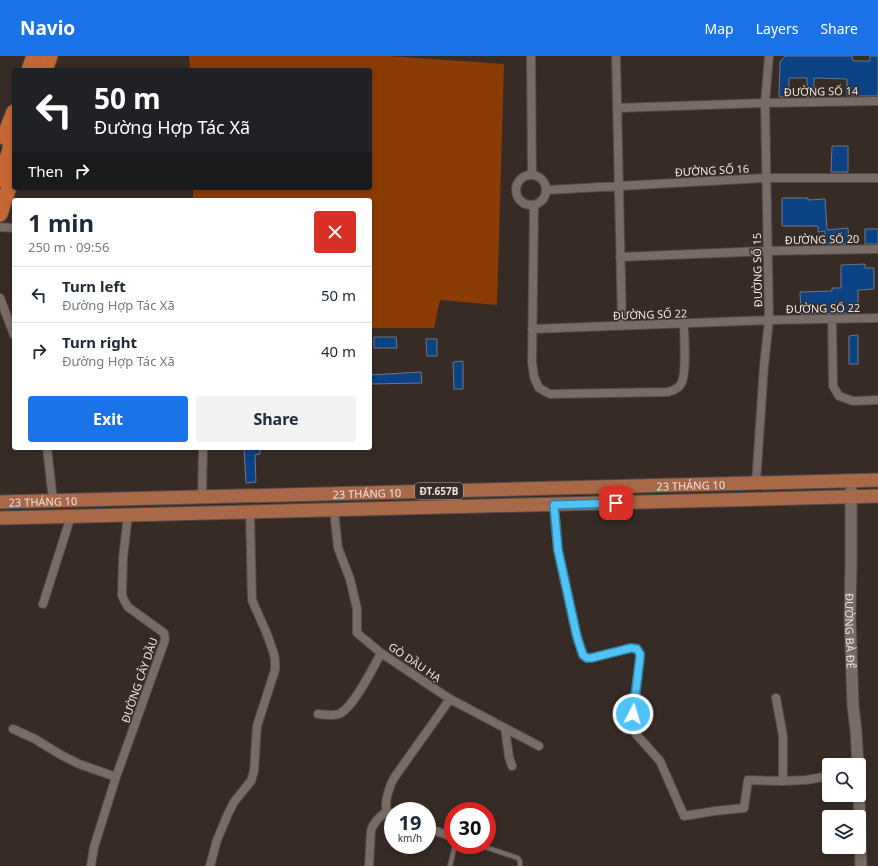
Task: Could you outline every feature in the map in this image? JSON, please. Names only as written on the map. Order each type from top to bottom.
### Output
[{"type":"highway","points":[[30,68],[34,56]]},
{"type":"highway","points":[[47,68],[50,56]]},
{"type":"highway","points":[[8,148],[12,124]]},
{"type":"highway","points":[[0,179],[12,135]]},
{"type":"highway","points":[[0,214],[12,178]]},
{"type":"main road","name":"23 THÁNG 10","points":[[0,502],[878,480]]},
{"type":"main road","name":"23 THÁNG 10","points":[[0,518],[878,496]]},
{"type":"street","points":[[531,56],[532,174]]},
{"type":"street","points":[[616,56],[622,326]]},
{"type":"street","name":"ĐƯỜNG SỐ 15","points":[[756,483],[769,320],[765,103],[769,56]]},
{"type":"street","name":"ĐƯỜNG SỐ 14","points":[[617,108],[878,101]]},
{"type":"street","points":[[532,174],[544,181],[547,190],[543,200],[534,205],[529,205],[520,200],[517,196],[516,186],[522,177],[532,174]]},
{"type":"street","name":"ĐƯỜNG SỐ 16","points":[[547,190],[766,178],[878,178]]},
{"type":"street","points":[[534,205],[532,362],[534,377],[539,388],[550,394],[668,392],[677,389],[682,383],[685,372],[684,324]]},
{"type":"street","points":[[0,227],[12,228]]},
{"type":"street","name":"ĐƯỜNG SỐ 20","points":[[620,257],[767,251],[878,249]]},
{"type":"street","points":[[0,298],[12,326]]},
{"type":"street","name":"ĐƯỜNG SỐ 22","points":[[532,329],[769,320],[878,318]]},
{"type":"street","name":"ĐƯỜNG SỐ 22","points":[[832,319],[833,386],[839,396],[853,401],[878,400]]},
{"type":"street","points":[[46,450],[53,500]]},
{"type":"street","points":[[202,496],[203,450]]},
{"type":"street","name":"ĐƯỜNG BÀ ĐÊ","points":[[851,481],[850,633],[852,699],[858,758]]},
{"type":"street","points":[[554,505],[558,550],[572,616],[583,655],[587,658],[591,658],[631,648],[637,649],[639,652],[640,657],[633,714],[634,728],[636,734],[660,761],[684,816],[744,808],[748,780],[783,781],[806,780],[822,777]]},
{"type":"street","name":"GÒ DẦU HẠ","points":[[334,510],[338,548],[350,579],[357,609],[357,633],[381,653],[450,699],[538,746]]},
{"type":"street","points":[[210,866],[217,840],[228,814],[234,802],[251,781],[254,771],[257,726],[275,670],[276,660],[267,634],[252,600],[250,512]]},
{"type":"street","name":"ĐƯỜNG CÂY DẦU","points":[[91,866],[94,847],[116,777],[165,640],[164,633],[128,607],[122,595],[123,558],[128,515]]},
{"type":"street","points":[[43,604],[71,516]]},
{"type":"street","points":[[318,714],[337,714],[341,713],[348,707],[362,687],[381,653]]},
{"type":"street","points":[[776,698],[783,736],[783,781]]},
{"type":"street","points":[[388,802],[387,798],[391,782],[450,699]]},
{"type":"street","points":[[505,728],[509,757],[512,766]]},
{"type":"street","points":[[13,729],[35,739],[61,755],[80,764],[116,777]]},
{"type":"street","points":[[859,802],[861,866]]},
{"type":"street","points":[[369,866],[372,826],[374,822],[384,817]]},
{"type":"lane","points":[[496,851],[518,858],[520,861],[520,866]]},
{"type":"lane","points":[[450,866],[453,854]]},
{"type":"shaded area","points":[[189,56],[388,56],[504,64],[497,305],[440,300],[434,328],[372,328],[372,198],[193,198],[193,190],[372,190],[372,68],[190,68]]},
{"type":"building","points":[[785,56],[852,56],[853,61],[870,61],[870,56],[878,56],[878,96],[847,96],[847,79],[814,78],[814,97],[807,97],[807,78],[789,78],[789,97],[780,97],[780,62]]},
{"type":"building","points":[[832,146],[848,146],[848,172],[831,172]]},
{"type":"building","points":[[782,198],[808,198],[808,200],[825,199],[827,230],[848,228],[849,244],[825,244],[825,231],[818,232],[818,226],[782,226]]},
{"type":"building","points":[[865,229],[878,229],[878,244],[865,244]]},
{"type":"building","points":[[865,264],[865,268],[874,268],[874,289],[858,290],[858,313],[801,314],[800,292],[832,291],[832,288],[841,288],[841,265]]},
{"type":"building","points":[[858,335],[858,364],[849,364],[849,336]]},
{"type":"building","points":[[374,337],[396,337],[397,348],[374,348]]},
{"type":"building","points":[[426,339],[437,339],[437,356],[427,356]]},
{"type":"building","points":[[463,361],[463,389],[454,389],[453,362]]},
{"type":"building","points":[[421,372],[422,383],[372,384],[372,375]]},
{"type":"building","points":[[244,450],[260,450],[260,454],[255,455],[256,482],[246,483]]},
{"type":"route","points":[[616,503],[554,505],[558,550],[577,637],[583,655],[587,658],[591,658],[631,648],[637,649],[640,654],[633,714]]}]
